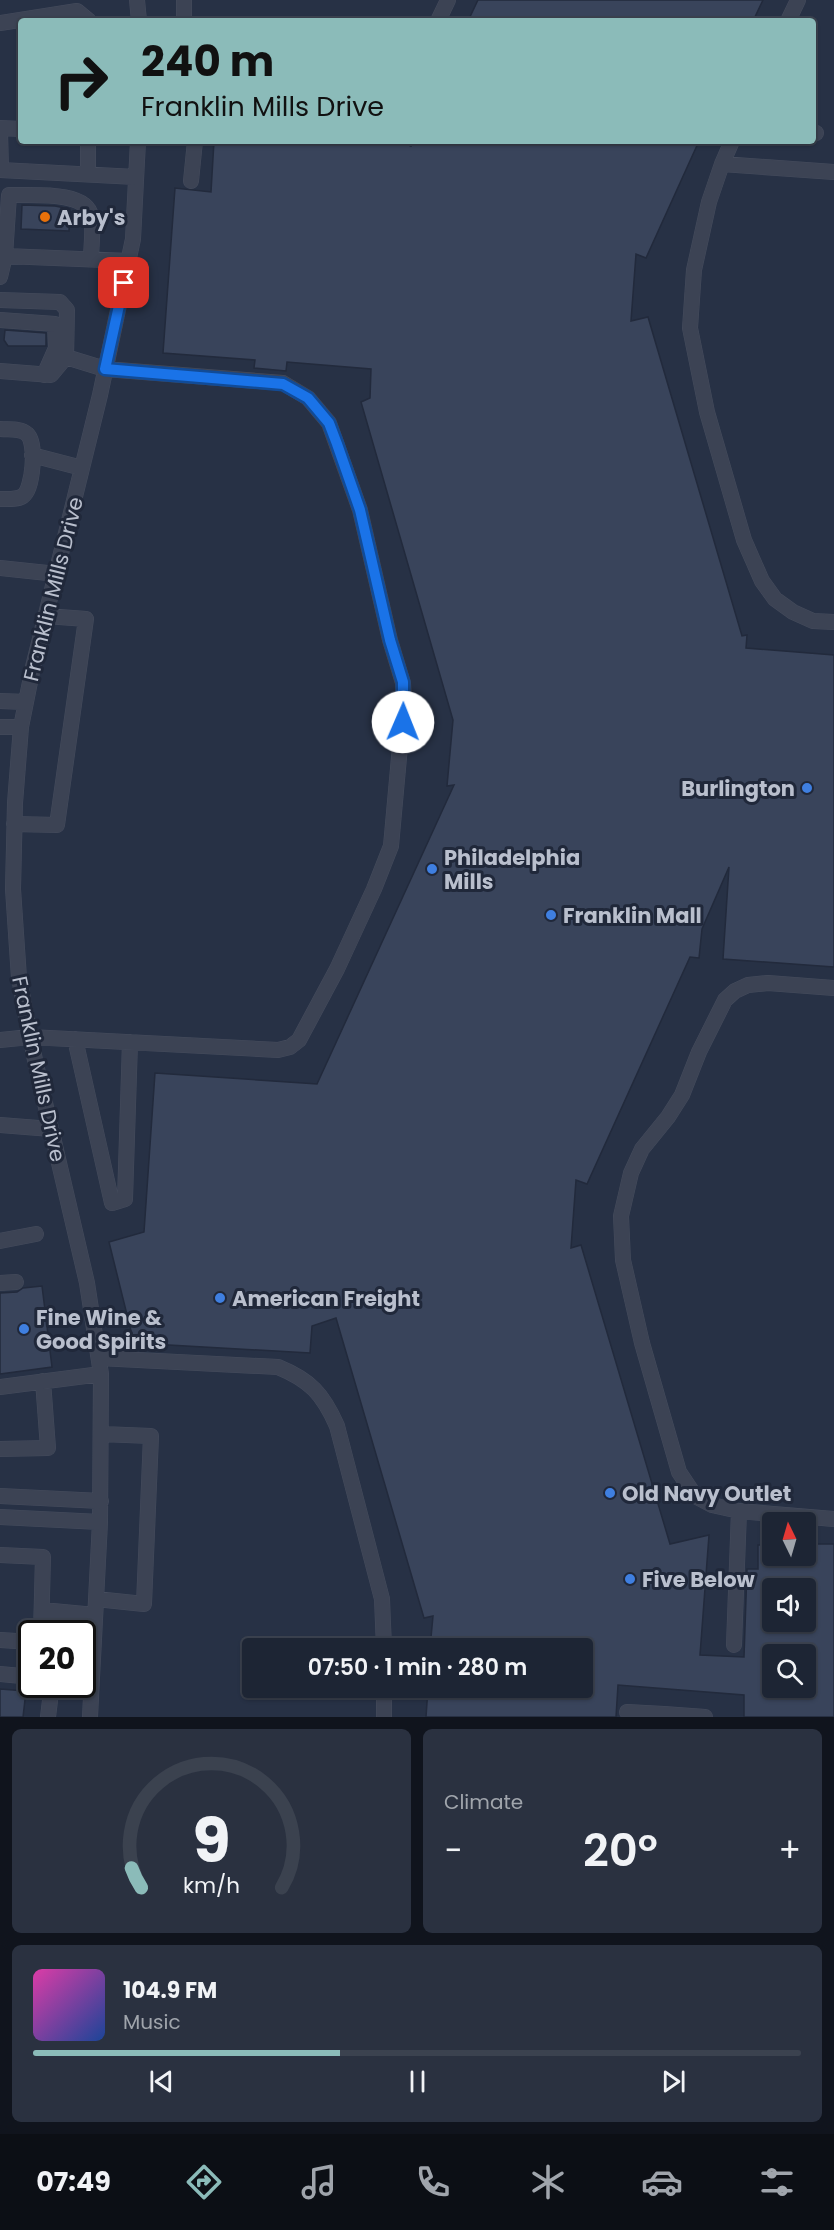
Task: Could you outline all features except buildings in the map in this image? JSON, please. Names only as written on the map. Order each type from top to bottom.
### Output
[{"type":"street","points":[[137,0],[139,18]]},
{"type":"street","points":[[184,0],[184,18]]},
{"type":"street","points":[[439,18],[448,0]]},
{"type":"street","points":[[789,18],[798,0]]},
{"type":"street","points":[[32,18],[76,11],[85,18]]},
{"type":"street","points":[[0,23],[18,20]]},
{"type":"street","points":[[18,129],[0,129],[1,170],[136,177]]},
{"type":"street","points":[[87,174],[88,144]]},
{"type":"street","name":"Franklin Mills Drive","points":[[94,1620],[101,1501],[101,1374],[87,1283],[30,1037],[7,921],[13,889],[7,848],[14,824],[21,727],[26,702],[129,261],[133,239],[138,144]]},
{"type":"street","points":[[191,181],[195,144]]},
{"type":"street","points":[[731,144],[709,202],[702,243],[694,270],[690,328],[707,412],[744,540],[762,581],[775,599],[793,612],[813,621],[834,622]]},
{"type":"street","points":[[722,164],[834,172]]},
{"type":"street","points":[[0,277],[5,256],[9,195],[63,197],[76,199],[86,206],[91,215],[91,259]]},
{"type":"street","points":[[5,256],[129,261]]},
{"type":"street","points":[[0,300],[60,302],[67,310],[66,357],[51,375],[0,371]]},
{"type":"street","points":[[0,320],[55,324],[56,348],[44,375]]},
{"type":"street","points":[[0,1040],[30,1037],[278,1050],[290,1047],[299,1040],[337,969],[391,846],[404,702],[403,682],[390,640],[360,510],[329,423],[308,398],[283,384],[105,369],[66,357]]},
{"type":"street","points":[[0,429],[20,430],[28,435],[33,443],[31,487],[22,496],[10,500],[0,499]]},
{"type":"street","points":[[32,455],[82,468]]},
{"type":"street","points":[[0,568],[57,574]]},
{"type":"street","points":[[14,824],[57,825],[86,618],[46,616]]},
{"type":"street","points":[[0,702],[26,702]]},
{"type":"street","points":[[0,727],[21,727]]},
{"type":"street","points":[[834,988],[768,983],[748,985],[735,991],[725,1000],[699,1052],[682,1095],[642,1149],[634,1165],[621,1216],[623,1260],[642,1343],[679,1472],[695,1496],[712,1505],[739,1511],[834,1519]]},
{"type":"street","points":[[75,1039],[112,1203],[125,1199],[130,1042]]},
{"type":"street","points":[[0,1125],[51,1129]]},
{"type":"street","points":[[0,1241],[36,1234]]},
{"type":"street","points":[[99,1358],[278,1367],[298,1375],[314,1388],[328,1406],[337,1426],[382,1599],[384,1638]]},
{"type":"street","points":[[0,1387],[101,1374]]},
{"type":"street","points":[[0,1449],[48,1448],[43,1381]]},
{"type":"street","points":[[96,1599],[144,1604],[151,1436],[101,1434]]},
{"type":"street","points":[[0,1496],[101,1501]]},
{"type":"street","points":[[734,1645],[739,1511]]},
{"type":"street","points":[[0,1517],[100,1522]]},
{"type":"street","points":[[0,1555],[43,1557],[42,1620]]},
{"type":"street","points":[[42,1610],[95,1615]]},
{"type":"street","points":[[0,1640],[18,1641]]},
{"type":"street","points":[[0,1674],[18,1676]]},
{"type":"street","points":[[48,1717],[50,1698]]},
{"type":"street","name":"Franklin Mills Drive","points":[[88,1698],[90,1717]]},
{"type":"street","points":[[384,1698],[384,1717]]},
{"type":"street","points":[[627,1712],[705,1717]]},
{"type":"place","name":"Arby's","points":[[45,217]]},
{"type":"place","name":"Burlington","points":[[807,788]]},
{"type":"place","name":"Philadelphia Mills","points":[[432,869]]},
{"type":"place","name":"Franklin Mall","points":[[551,915]]},
{"type":"place","name":"American Freight","points":[[220,1298]]},
{"type":"place","name":"Fine Wine & Good Spirits","points":[[24,1329]]},
{"type":"place","name":"Old Navy Outlet","points":[[610,1493]]},
{"type":"place","name":"Five Below","points":[[630,1579]]},
{"type":"route","points":[[124,283],[105,369],[283,384],[308,398],[329,423],[360,510],[390,640],[403,682],[403,722]]}]
